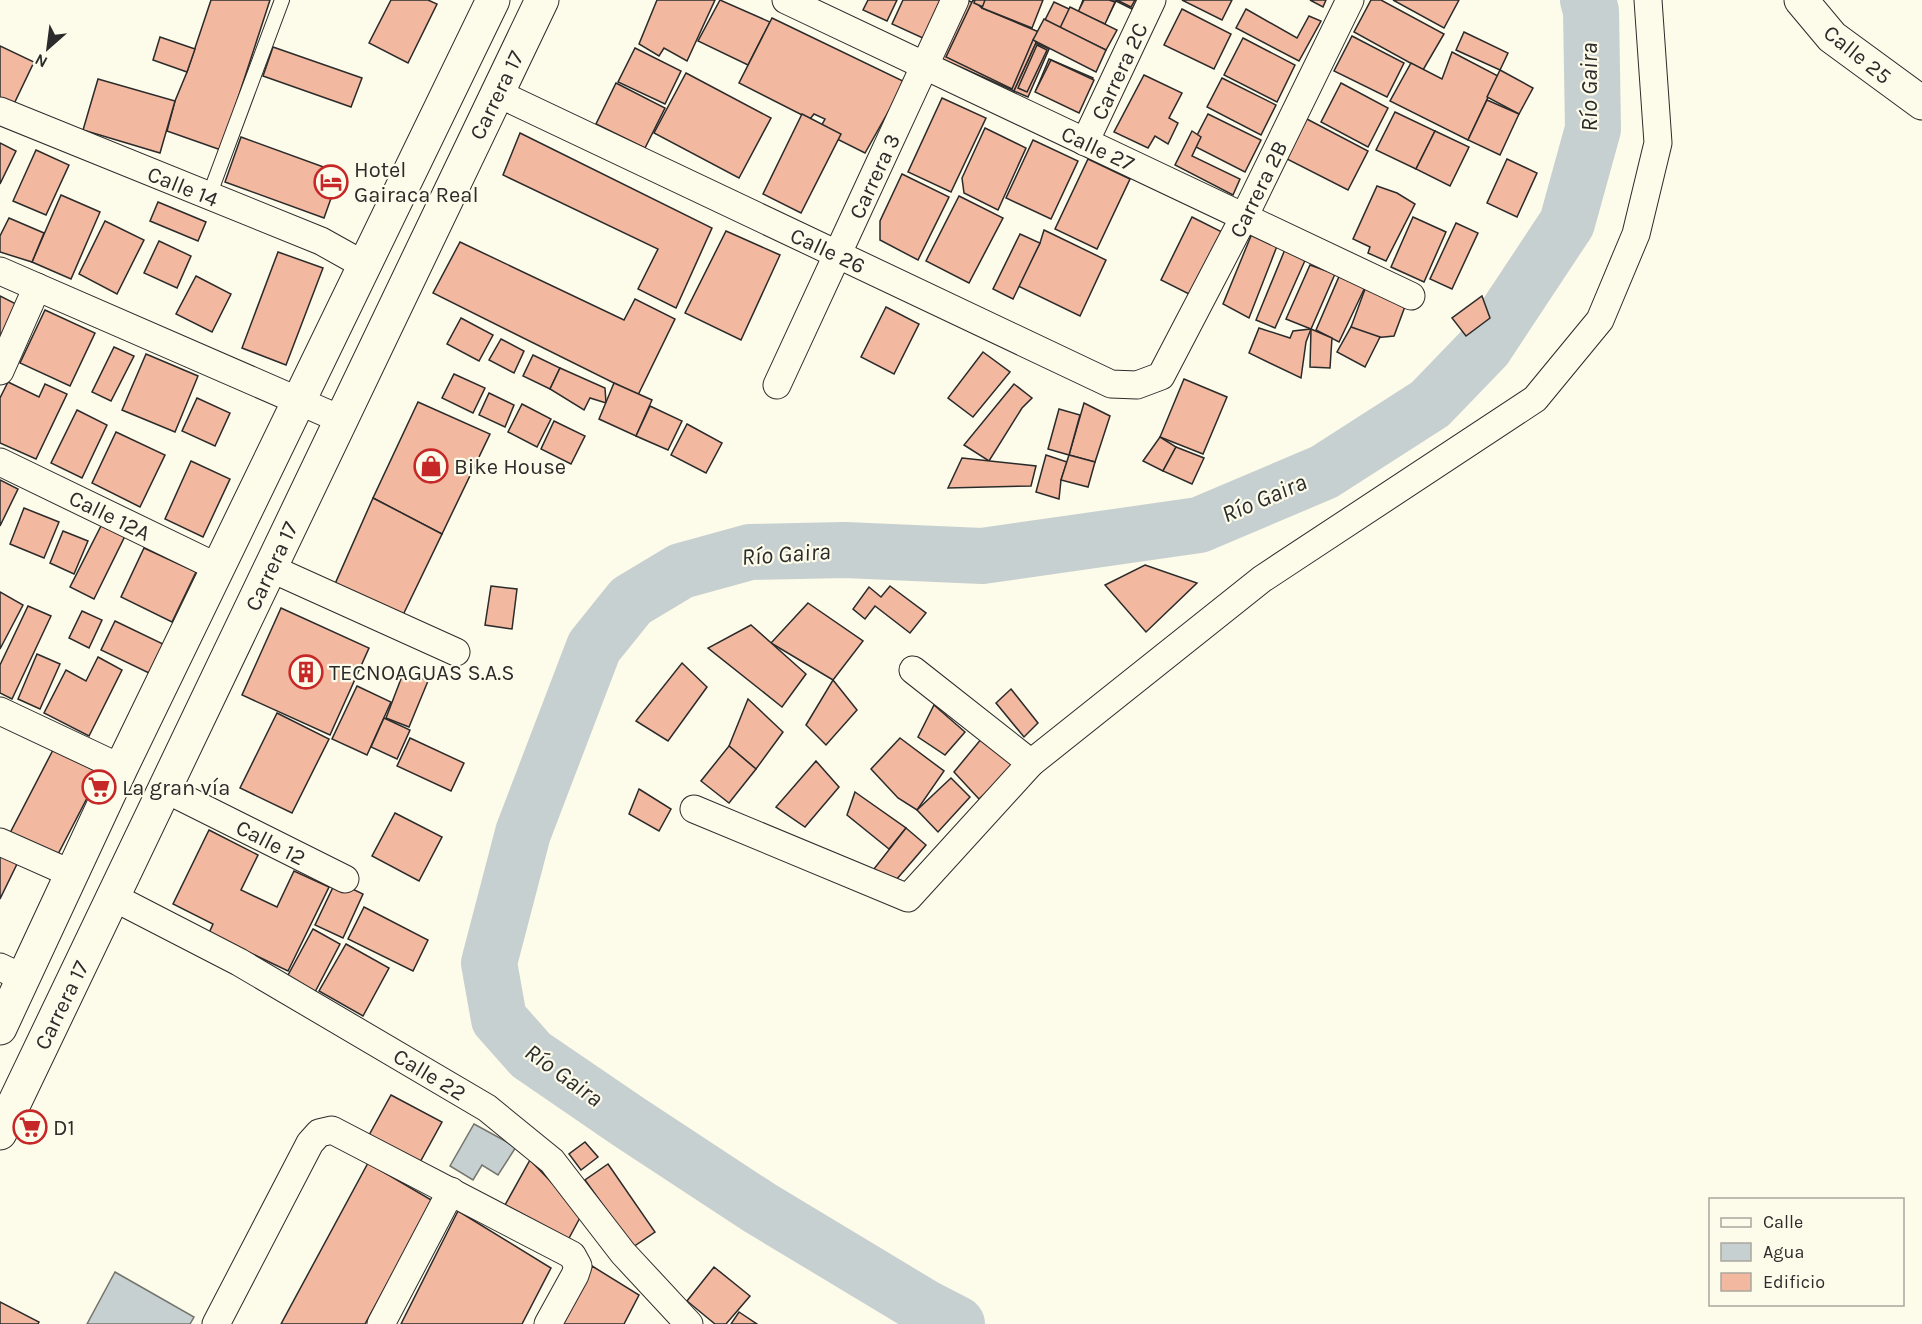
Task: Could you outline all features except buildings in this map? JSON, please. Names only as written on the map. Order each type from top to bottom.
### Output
[{"type":"main road","name":"Carrera 17","points":[[0,1028],[12,973],[72,874],[298,400],[493,0]]},
{"type":"main road","name":"Carrera 17","points":[[0,1133],[542,0]]},
{"type":"main road","name":"Calle 25","points":[[1801,0],[1832,37],[1922,103]]},
{"type":"street","name":"Calle 27","points":[[786,0],[1410,296]]},
{"type":"street","name":"Carrera 3","points":[[777,385],[955,0]]},
{"type":"street","name":"Carrera 2C","points":[[1085,142],[1152,0]]},
{"type":"street","name":"Carrera 2B","points":[[1161,376],[1245,217],[1350,0]]},
{"type":"street","points":[[694,809],[908,898],[1031,764],[1262,579],[1535,399],[1600,320],[1636,234],[1658,142],[1648,0]]},
{"type":"street","name":"Calle 26","points":[[497,93],[1111,384],[1137,385],[1161,376]]},
{"type":"street","name":"Calle 14","points":[[0,111],[321,241],[364,265]]},
{"type":"street","points":[[0,271],[340,419]]},
{"type":"street","points":[[0,370],[37,287]]},
{"type":"street","name":"Calle 12A","points":[[0,462],[219,568]]},
{"type":"street","points":[[270,568],[456,652]]},
{"type":"street","points":[[913,670],[1031,764]]},
{"type":"street","points":[[0,711],[121,768]]},
{"type":"street","name":"Calle 12","points":[[165,789],[345,879]]},
{"type":"street","points":[[0,842],[72,874]]},
{"type":"street","name":"Calle 22","points":[[113,897],[239,962],[487,1107],[552,1161],[623,1253],[689,1324]]},
{"type":"street","points":[[216,1324],[310,1143],[320,1133],[332,1130],[572,1256],[578,1266],[575,1275],[548,1324]]},
{"type":"street","points":[[381,1324],[451,1191]]},
{"type":"lane","points":[[209,196],[282,0]]},
{"type":"water","points":[[474,1124],[516,1147],[498,1175],[482,1165],[473,1180],[450,1166]]},
{"type":"water","points":[[115,1272],[194,1317],[190,1324],[87,1324]]},
{"type":"waterway","name":"Río Gaira","points":[[957,1324],[926,1308],[760,1208],[629,1122],[531,1055],[499,1019],[489,963],[523,833],[594,647],[631,601],[681,571],[750,552],[845,550],[982,556],[1199,525],[1324,472],[1430,404],[1485,347],[1567,223],[1593,129],[1591,11],[1588,0]]},
{"type":"place","name":"Hotel Gairaca Real","points":[[331,182]]},
{"type":"place","name":"Bike House","points":[[431,466]]},
{"type":"place","name":"TECNOAGUAS S.A.S","points":[[306,672]]},
{"type":"place","name":"La gran vía","points":[[99,787]]},
{"type":"place","name":"D1","points":[[30,1127]]}]
